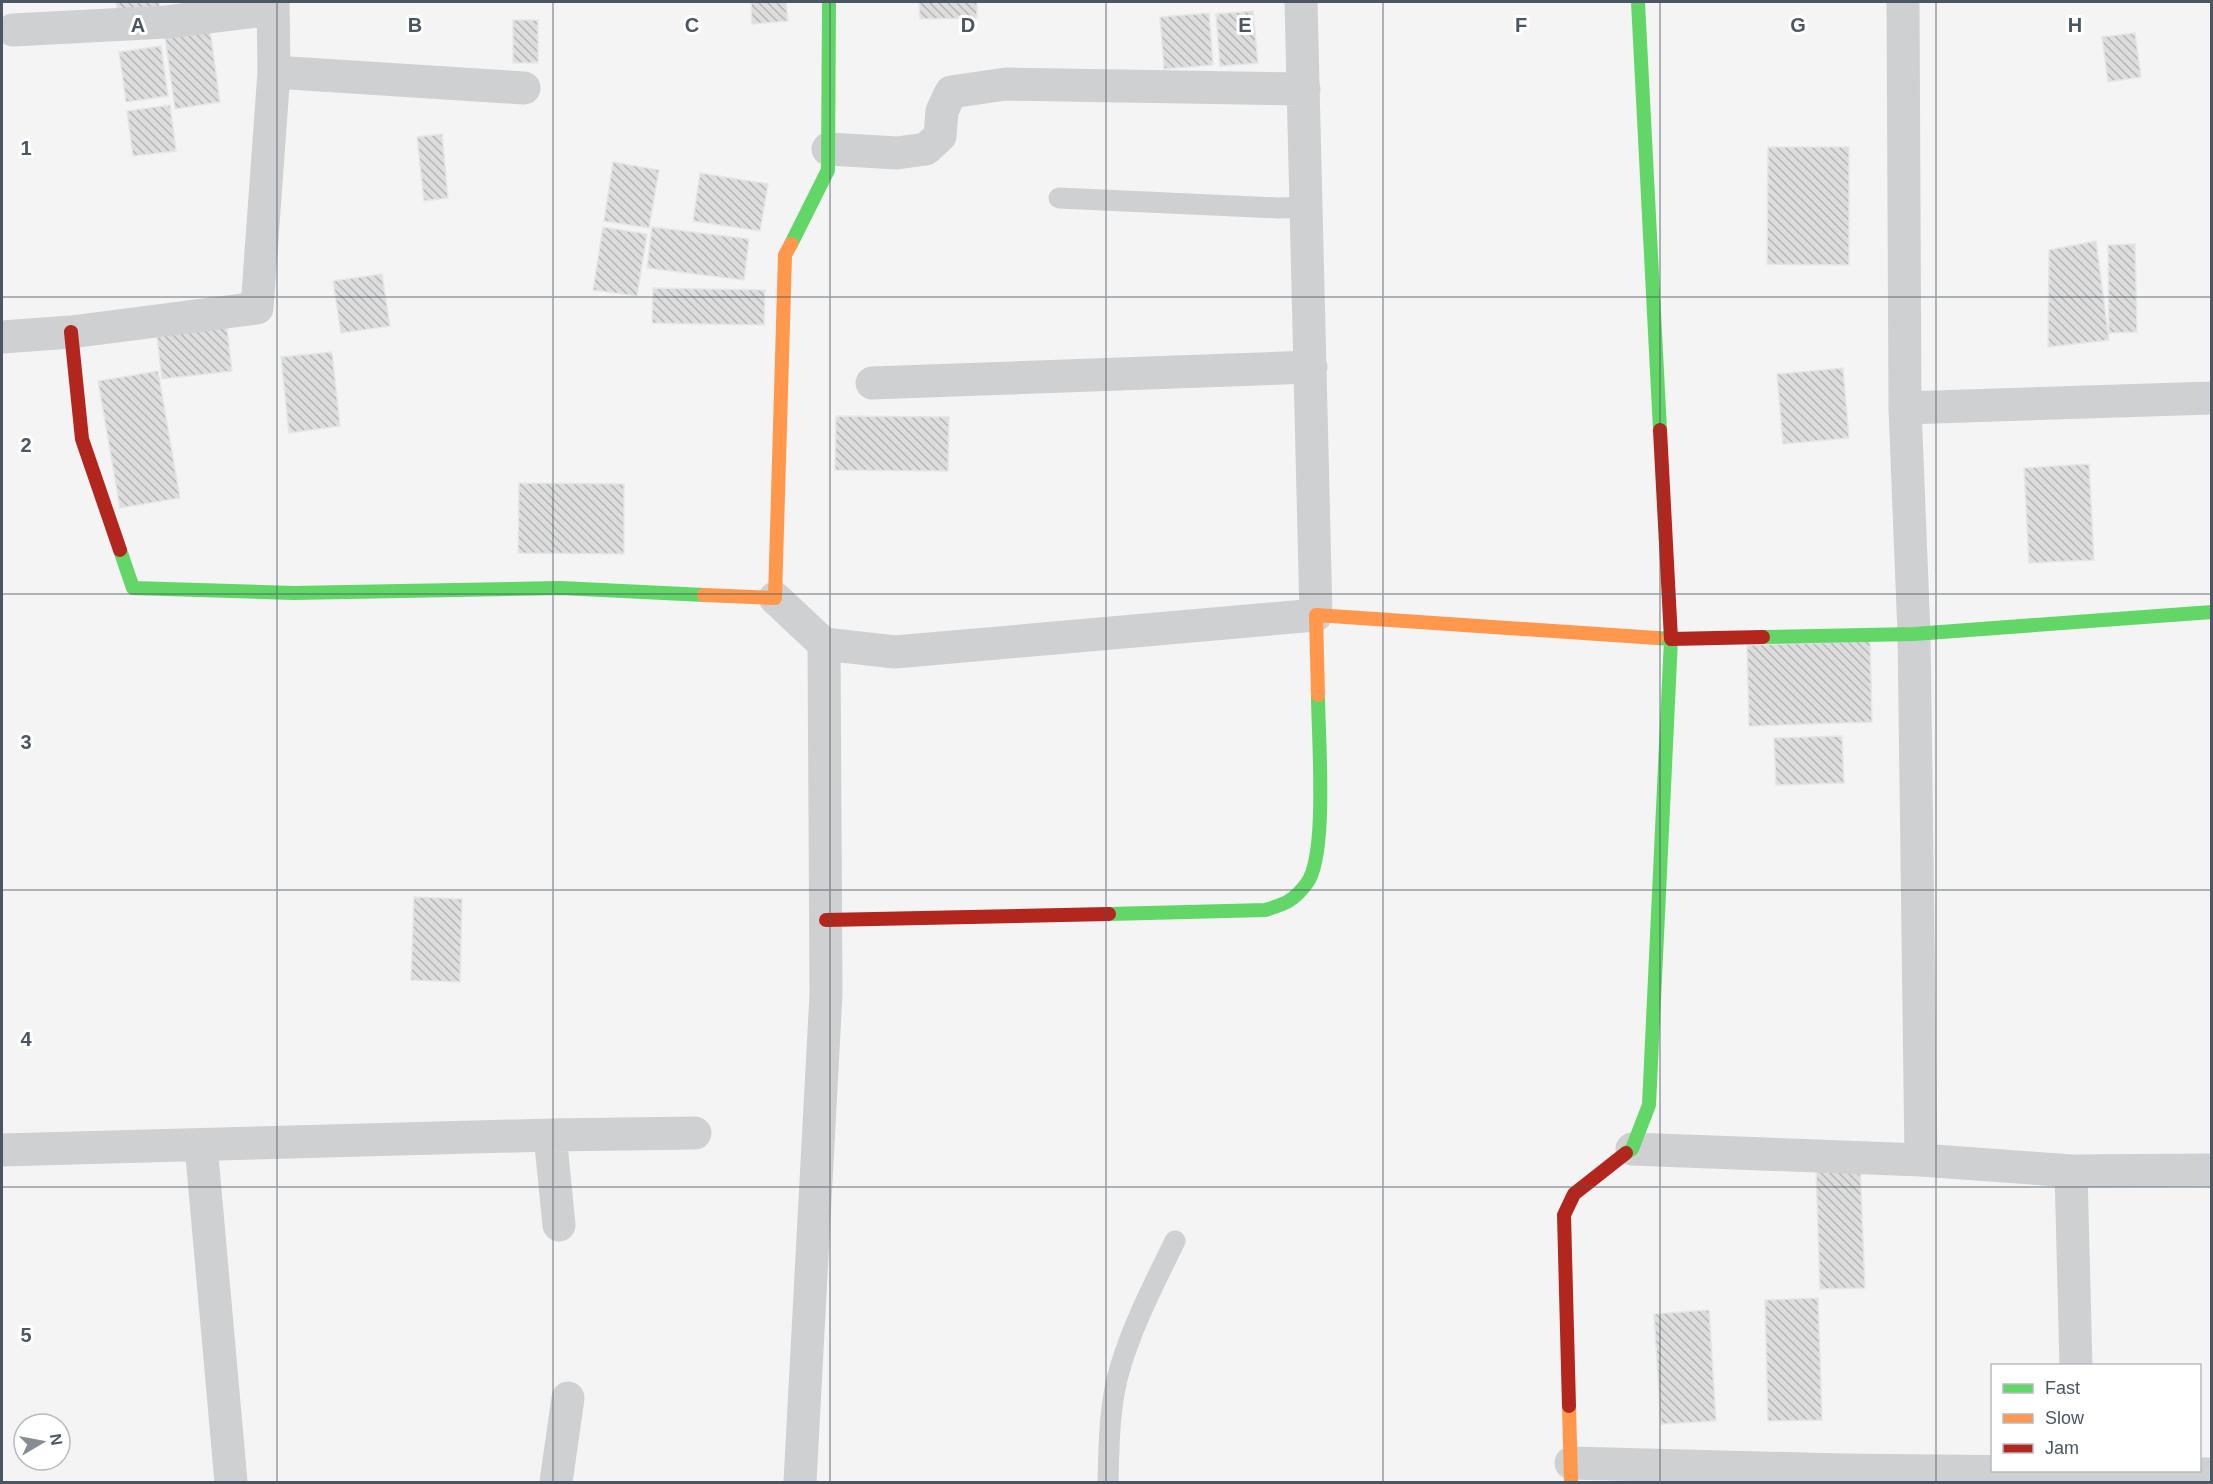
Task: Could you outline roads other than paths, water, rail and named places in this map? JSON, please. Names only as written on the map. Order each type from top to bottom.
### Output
[{"type":"street","points":[[775,598],[785,255],[828,170],[829,2]]},
{"type":"street","points":[[826,920],[1265,910],[1288,903],[1308,882],[1317,858],[1320,787],[1301,2]]},
{"type":"street","points":[[1638,2],[1671,639],[1649,1105],[1632,1149],[1574,1194],[1564,1215],[1571,1473],[1841,1476],[2211,1474]]},
{"type":"street","points":[[1903,2],[1905,408],[1914,634],[1921,1160]]},
{"type":"street","points":[[2,337],[71,332],[257,308],[274,72],[273,5],[166,22],[13,30]]},
{"type":"street","points":[[274,72],[524,88]]},
{"type":"street","points":[[828,149],[897,153],[926,149],[940,135],[942,111],[951,92],[975,87],[1006,84],[1304,89]]},
{"type":"street","points":[[71,332],[82,439],[133,588],[293,593],[561,588],[775,598],[824,644],[895,651],[1316,615],[1671,639],[1914,634],[2211,612]]},
{"type":"street","points":[[872,383],[1311,367]]},
{"type":"street","points":[[1905,408],[2211,398]]},
{"type":"street","points":[[800,1482],[826,994],[824,644]]},
{"type":"street","points":[[2,1150],[695,1133]]},
{"type":"street","points":[[550,1135],[559,1225]]},
{"type":"street","points":[[201,1145],[231,1482]]},
{"type":"street","points":[[1632,1149],[1921,1160],[2071,1172],[2211,1170]]},
{"type":"street","points":[[2071,1172],[2076,1364]]},
{"type":"street","points":[[556,1482],[568,1398]]},
{"type":"lane","points":[[1059,198],[1279,208],[1307,207]]},
{"type":"lane","points":[[1108,1482],[1109,1427],[1119,1369],[1145,1302],[1175,1241]]}]
